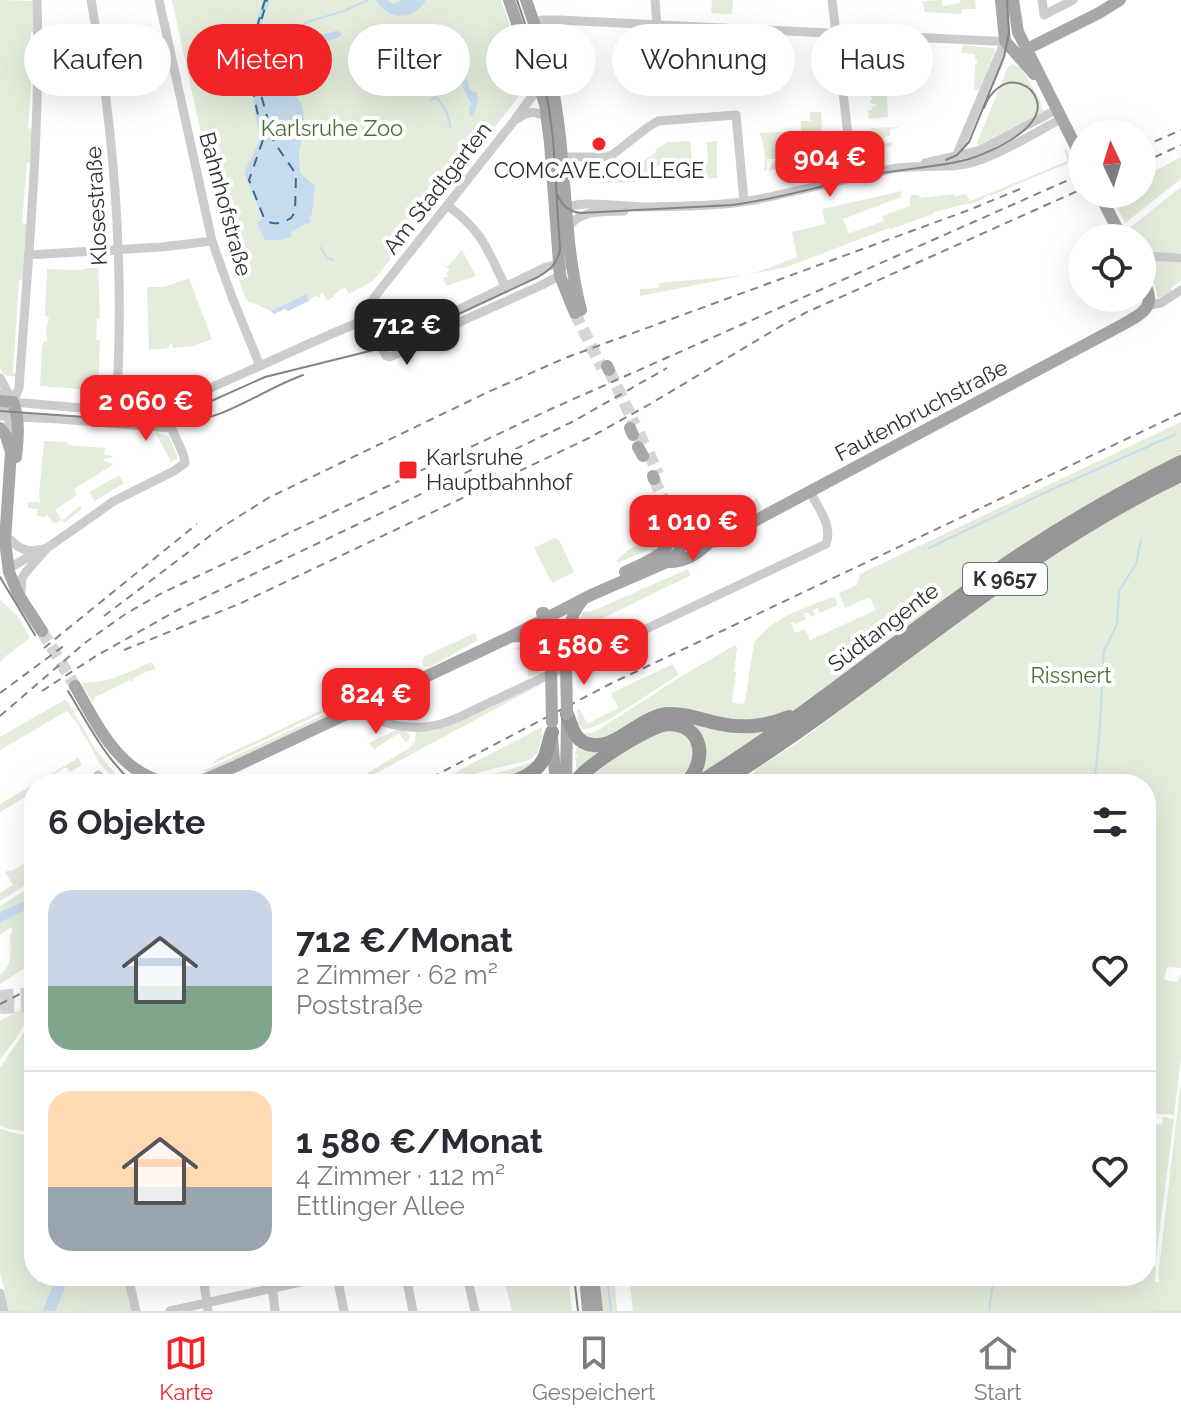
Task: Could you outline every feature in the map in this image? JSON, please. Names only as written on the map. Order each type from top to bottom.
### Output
[{"type":"highway","name":"Südtangente","points":[[712,774],[762,742],[1041,540],[1181,462]]},
{"type":"highway","name":"Südtangente","points":[[735,774],[1056,545],[1181,475]]},
{"type":"highway","points":[[567,714],[577,738],[597,746],[645,720],[662,715],[685,715],[745,727],[772,723],[808,709]]},
{"type":"highway","points":[[581,774],[648,730],[667,724],[686,729],[699,745],[701,756],[694,774]]},
{"type":"highway","points":[[529,774],[547,752],[552,727]]},
{"type":"highway","points":[[750,774],[775,748]]},
{"type":"main road","points":[[509,0],[518,24]]},
{"type":"main road","points":[[526,0],[551,80],[557,113],[567,231],[558,266]]},
{"type":"main road","points":[[1001,0],[1005,41],[1025,55],[1043,79],[1068,132]]},
{"type":"main road","points":[[1013,0],[1025,55]]},
{"type":"main road","points":[[1025,55],[1120,0]]},
{"type":"main road","points":[[528,24],[534,22]]},
{"type":"main road","points":[[542,96],[547,118],[558,266],[578,312]]},
{"type":"main road","name":"Fautenbruchstraße","points":[[677,539],[717,541],[1144,312]]},
{"type":"main road","points":[[4,400],[6,436],[11,452],[5,541],[11,569]]},
{"type":"main road","points":[[6,419],[18,433],[11,540],[12,581],[42,631]]},
{"type":"main road","points":[[485,647],[498,636],[655,559],[677,539],[682,527],[668,503]]},
{"type":"main road","points":[[217,774],[510,637],[544,614],[667,562],[679,552],[677,539]]},
{"type":"main road","points":[[667,562],[686,559],[710,542]]},
{"type":"main road","points":[[566,774],[566,659],[571,620],[575,610],[587,597]]},
{"type":"main road","points":[[544,614],[558,630],[566,659]]},
{"type":"main road","points":[[544,614],[551,645],[555,774]]},
{"type":"main road","points":[[510,637],[524,636],[540,643],[551,668]]},
{"type":"main road","points":[[75,686],[104,735],[127,764],[143,774]]},
{"type":"main road","points":[[586,1286],[588,1311]]},
{"type":"main road","points":[[594,1286],[597,1311]]},
{"type":"street","points":[[4,400],[19,388],[39,70],[37,0]]},
{"type":"street","name":"Klosestraße","points":[[91,0],[103,66],[118,248],[120,328],[116,411]]},
{"type":"street","name":"Bahnhofstraße","points":[[159,0],[212,241],[260,366]]},
{"type":"street","points":[[655,0],[657,24]]},
{"type":"street","points":[[832,0],[835,24]]},
{"type":"street","points":[[1042,0],[1044,15],[1073,0]]},
{"type":"street","points":[[534,22],[620,24]]},
{"type":"street","points":[[933,38],[1005,41],[957,159]]},
{"type":"street","name":"Am Stadtgarten","points":[[367,319],[366,309],[371,302],[532,96]]},
{"type":"street","points":[[843,96],[853,177]]},
{"type":"street","name":"Am Stadtgarten","points":[[514,121],[534,112],[547,118]]},
{"type":"street","points":[[957,159],[1059,114]]},
{"type":"street","points":[[567,231],[576,218],[587,213],[744,201],[914,166],[957,159],[982,159],[1059,114]]},
{"type":"street","points":[[562,157],[612,155],[662,120],[736,115],[744,201]]},
{"type":"street","points":[[447,205],[479,235],[505,286]]},
{"type":"street","points":[[555,218],[565,207],[605,205],[643,208]]},
{"type":"street","points":[[28,255],[212,241]]},
{"type":"street","points":[[1156,257],[1181,258]]},
{"type":"street","points":[[4,400],[151,412],[367,319],[388,357],[558,266]]},
{"type":"street","points":[[378,340],[407,335],[505,286],[558,266]]},
{"type":"street","name":"Fautenbruchstraße","points":[[1156,304],[1181,290]]},
{"type":"street","points":[[0,378],[4,400]]},
{"type":"street","points":[[11,569],[114,501],[181,467],[185,457],[169,419],[171,411],[191,397]]},
{"type":"street","points":[[6,419],[171,428]]},
{"type":"street","points":[[364,706],[370,715],[385,722],[414,727],[440,725],[826,544],[829,539],[827,526],[810,492]]},
{"type":"street","points":[[11,540],[28,552],[44,549]]},
{"type":"street","points":[[23,596],[21,584],[26,572],[44,549]]},
{"type":"street","points":[[130,1286],[136,1311]]},
{"type":"street","points":[[205,1286],[208,1307]]},
{"type":"street","points":[[170,1311],[208,1307],[281,1286]]},
{"type":"street","points":[[339,1286],[344,1311]]},
{"type":"street","points":[[408,1286],[413,1311]]},
{"type":"street","points":[[469,1286],[475,1311]]},
{"type":"street","points":[[272,1288],[275,1311]]},
{"type":"street","points":[[0,1293],[4,1311]]},
{"type":"green space","points":[[0,0],[35,1],[36,24],[24,24],[24,96],[30,96],[28,128],[33,129],[22,223],[27,224],[23,280],[19,280],[13,373],[17,377],[4,375],[0,368]]},
{"type":"green space","name":"Karlsruhe Zoo","points":[[172,0],[501,0],[509,24],[486,24],[486,96],[519,96],[373,281],[349,294],[345,287],[327,301],[323,293],[288,311],[285,309],[274,314],[246,300],[226,245],[229,241],[224,239],[193,96],[332,96],[332,24],[187,24],[187,69]]},
{"type":"green space","points":[[712,0],[733,0],[732,14],[711,13]]},
{"type":"green space","points":[[942,0],[943,6],[960,3],[960,0],[975,0],[976,9],[962,9],[962,14],[925,12],[922,1]]},
{"type":"green space","points":[[962,45],[995,48],[979,91],[974,89],[977,59],[975,54],[961,53]]},
{"type":"green space","points":[[1012,64],[1020,67],[1044,111],[979,145],[977,143],[1008,67]]},
{"type":"green space","points":[[887,96],[888,117],[869,119],[868,110],[873,108],[868,107],[876,106],[870,103],[870,97]]},
{"type":"green space","points":[[810,112],[821,112],[822,131],[814,131],[816,149],[827,149],[825,154],[828,160],[815,163],[814,159],[768,171],[776,159],[767,159],[767,169],[764,171],[764,151],[759,133],[801,131],[801,121],[810,121]]},
{"type":"green space","points":[[901,127],[890,129],[890,136],[884,137],[885,143],[892,142],[892,146],[873,149],[871,128]]},
{"type":"green space","points":[[690,141],[692,162],[708,161],[707,142],[717,141],[717,178],[689,179],[687,163],[648,169],[649,182],[600,183],[600,179],[620,178],[668,142]]},
{"type":"green space","points":[[1181,157],[1181,179],[1156,199],[1156,170]]},
{"type":"green space","points":[[1068,161],[1068,164],[984,199],[934,212],[787,267],[752,274],[797,257],[792,232],[825,224],[822,209],[902,191],[901,197],[843,219],[850,233],[884,221],[882,216],[910,206],[910,195],[919,195],[920,198],[966,194],[970,201]]},
{"type":"green space","points":[[1181,187],[1181,253],[1156,253],[1156,224],[1134,224]]},
{"type":"green space","points":[[1118,208],[1144,208],[1125,223]]},
{"type":"green space","points":[[462,250],[476,276],[447,286],[443,278],[448,276],[446,273],[450,270],[438,261],[447,267]]},
{"type":"green space","points":[[1156,261],[1181,263],[1181,281],[1171,288],[1172,293],[1167,297],[1158,298]]},
{"type":"green space","points":[[98,266],[98,392],[40,386],[42,347],[47,341],[49,317],[45,316],[47,269],[82,270]]},
{"type":"green space","points":[[744,275],[640,296],[640,289],[658,288],[659,283]]},
{"type":"green space","points":[[189,278],[212,339],[194,346],[173,348],[172,344],[169,348],[149,350],[147,287],[165,287]]},
{"type":"green space","points":[[1181,422],[1181,455],[1102,496],[1041,533],[793,711],[757,723],[712,718],[601,743],[583,734],[595,732],[735,645],[732,703],[743,704],[754,643],[779,620],[811,605],[836,598],[837,605],[820,613],[817,608],[813,610],[815,615],[811,617],[808,612],[804,614],[806,619],[791,623],[795,633],[805,629],[810,640],[876,610],[870,597],[845,608],[839,593],[857,585],[860,574]]},
{"type":"green space","points":[[155,432],[169,436],[178,458],[171,462]]},
{"type":"green space","points":[[44,441],[105,448],[104,455],[112,458],[103,461],[114,464],[74,489],[77,495],[55,510],[62,520],[54,524],[47,515],[43,518],[37,515],[37,509],[28,508],[28,502],[40,502]]},
{"type":"green space","points":[[119,475],[124,483],[95,501],[89,492]]},
{"type":"green space","name":"Rissnert","points":[[1181,483],[1181,968],[1167,967],[1164,980],[1177,982],[1181,973],[1181,1059],[1174,1115],[1156,1113],[1156,774],[752,774],[1011,583],[1114,517]]},
{"type":"green space","points":[[757,498],[762,508],[760,510],[717,533],[706,531],[698,515],[714,508],[721,521],[748,509],[746,504]]},
{"type":"green space","points":[[80,506],[82,509],[64,523],[62,520]]},
{"type":"green space","points":[[554,538],[559,540],[574,572],[552,583],[534,548]]},
{"type":"green space","points":[[644,542],[656,542],[654,552],[650,549],[618,563],[617,560],[628,550]]},
{"type":"green space","points":[[688,569],[691,575],[595,622],[590,631],[576,628],[583,611],[590,612]]},
{"type":"green space","points":[[0,600],[17,615],[30,638],[0,663]]},
{"type":"green space","points":[[576,631],[590,633],[598,648],[577,655]]},
{"type":"green space","points":[[475,633],[478,640],[430,667],[423,666],[425,656]]},
{"type":"green space","points":[[519,647],[533,651],[539,658],[541,673],[528,677],[527,650],[512,649]]},
{"type":"green space","points":[[152,662],[156,670],[134,677],[132,682],[130,680],[95,697],[93,703],[81,683],[109,679]]},
{"type":"green space","points":[[673,664],[679,675],[630,706],[592,727],[583,729],[578,724],[577,710],[580,709],[587,724],[618,708],[611,693]]},
{"type":"green space","points":[[540,681],[540,685],[375,774],[366,774],[411,747],[416,731]]},
{"type":"green space","points":[[347,698],[348,701],[211,765],[217,759]]},
{"type":"green space","points":[[66,699],[96,750],[116,774],[110,774],[101,765],[67,711],[0,750],[0,737]]},
{"type":"green space","points":[[349,703],[351,707],[208,774],[205,770]]},
{"type":"green space","points":[[655,719],[773,727],[701,774],[704,755],[674,721],[577,774],[575,754],[578,743],[584,746]]},
{"type":"green space","points":[[542,727],[538,752],[529,760],[475,774],[452,774]]},
{"type":"green space","points":[[661,728],[687,734],[697,756],[687,774],[587,774]]},
{"type":"green space","points":[[398,729],[409,733],[406,743],[399,733],[376,750],[369,743]]},
{"type":"green space","points":[[78,758],[82,765],[70,772],[66,767],[51,774]]},
{"type":"green space","points":[[539,761],[515,774],[493,774]]},
{"type":"green space","points":[[24,790],[24,798],[0,812],[0,804]]},
{"type":"green space","points":[[24,864],[24,886],[0,901],[0,893],[13,885],[5,872]]},
{"type":"green space","points":[[24,891],[24,901],[0,912],[0,906]]},
{"type":"green space","points":[[24,911],[24,968],[0,984],[0,975],[9,962],[10,935],[13,931],[11,927],[0,935],[0,923]]},
{"type":"green space","points":[[24,1007],[23,1027],[0,1060],[0,1021]]},
{"type":"green space","points":[[24,1032],[24,1131],[0,1125],[0,1068]]},
{"type":"green space","points":[[1181,1081],[1181,1311],[633,1311],[630,1286],[1156,1286]]},
{"type":"green space","name":"Rissnert","points":[[1163,1117],[1174,1119],[1156,1258],[1156,1124],[1162,1125]]},
{"type":"green space","points":[[0,1129],[24,1135],[24,1286],[127,1286],[133,1311],[9,1311],[0,1271]]},
{"type":"green space","points":[[506,1286],[569,1286],[572,1311],[512,1311]]},
{"type":"green space","points":[[597,1286],[615,1286],[617,1311],[601,1311]]},
{"type":"water","points":[[263,0],[270,0],[262,24],[256,24]]},
{"type":"water","points":[[376,0],[387,0],[393,4],[401,0],[426,0],[415,12],[401,16],[387,12]]},
{"type":"water","points":[[338,30],[342,35],[332,39],[332,32]]},
{"type":"water","points":[[470,90],[477,93],[478,98],[475,111],[470,116],[472,104],[467,96],[470,96]]},
{"type":"water","points":[[252,96],[296,96],[301,103],[304,119],[299,154],[300,173],[315,186],[310,222],[291,232],[291,237],[281,240],[265,240],[257,223],[263,218],[244,173],[260,140]]},
{"type":"water","points":[[306,294],[309,301],[288,311],[285,309],[274,314],[271,311]]},
{"type":"water","points":[[24,901],[24,911],[0,923],[0,912]]},
{"type":"waterway","points":[[304,24],[368,0]]},
{"type":"waterway","points":[[430,100],[436,97],[442,104],[450,127]]},
{"type":"waterway","points":[[320,247],[327,258],[334,260]]},
{"type":"waterway","points":[[929,548],[1176,434]]},
{"type":"waterway","points":[[1095,774],[1104,651],[1117,624],[1119,591],[1136,564],[1141,539]]},
{"type":"waterway","points":[[49,1311],[59,1286]]},
{"type":"waterway","points":[[608,1286],[611,1311]]},
{"type":"waterway","points":[[989,1311],[993,1286]]},
{"type":"ferry route","points":[[265,0],[248,57],[263,140],[249,180],[264,218],[277,223],[291,218],[295,212],[296,174],[274,142],[252,62],[267,0]]},
{"type":"tunnel","points":[[575,313],[602,368]]},
{"type":"tunnel","points":[[609,370],[635,425]]},
{"type":"tunnel","points":[[639,433],[644,444]]},
{"type":"tunnel","points":[[649,453],[658,474]]},
{"type":"tunnel","points":[[654,479],[666,505]]},
{"type":"tunnel","points":[[42,631],[75,686]]},
{"type":"tunnel","points":[[0,997],[24,995]]},
{"type":"tunnel","points":[[0,1007],[24,1006]]},
{"type":"tram line","points":[[144,418],[180,415],[265,377],[390,346],[538,277],[552,266],[560,250],[553,138],[539,65],[517,0]]},
{"type":"tram line","points":[[946,160],[957,155],[969,142],[1004,57],[1009,33],[1007,0]]},
{"type":"tram line","points":[[557,194],[566,208],[581,213],[732,205],[767,199],[870,175],[971,158],[1011,140],[1023,131],[1037,112],[1037,101],[1031,90],[1021,84],[1009,83],[993,92],[984,108]]},
{"type":"tram line","points":[[0,411],[188,422],[222,413],[303,375]]},
{"type":"tram line","points":[[0,577],[35,635]]},
{"type":"tram line","points":[[68,691],[106,752],[124,774]]},
{"type":"tram line","points":[[575,1286],[578,1311]]},
{"type":"railway","points":[[1156,141],[1181,130]]},
{"type":"railway","points":[[1156,157],[1181,145]]},
{"type":"railway","points":[[0,716],[86,642],[160,594],[551,409],[1068,180]]},
{"type":"railway","points":[[104,616],[219,529],[268,498],[486,393],[565,358],[1020,189]]},
{"type":"railway","points":[[124,650],[239,604],[589,438],[805,313],[1068,195]]},
{"type":"railway","points":[[42,691],[176,611],[574,421],[667,368]]},
{"type":"railway","points":[[438,774],[608,685],[1181,413]]},
{"type":"railway","points":[[44,648],[197,524]]},
{"type":"railway","points":[[0,693],[65,645]]},
{"type":"railway","points":[[0,1004],[24,992]]},
{"type":"place","name":"COMCAVE.COLLEGE","points":[[599,144]]},
{"type":"place","name":"Karlsruhe Hauptbahnhof","points":[[408,470]]}]
